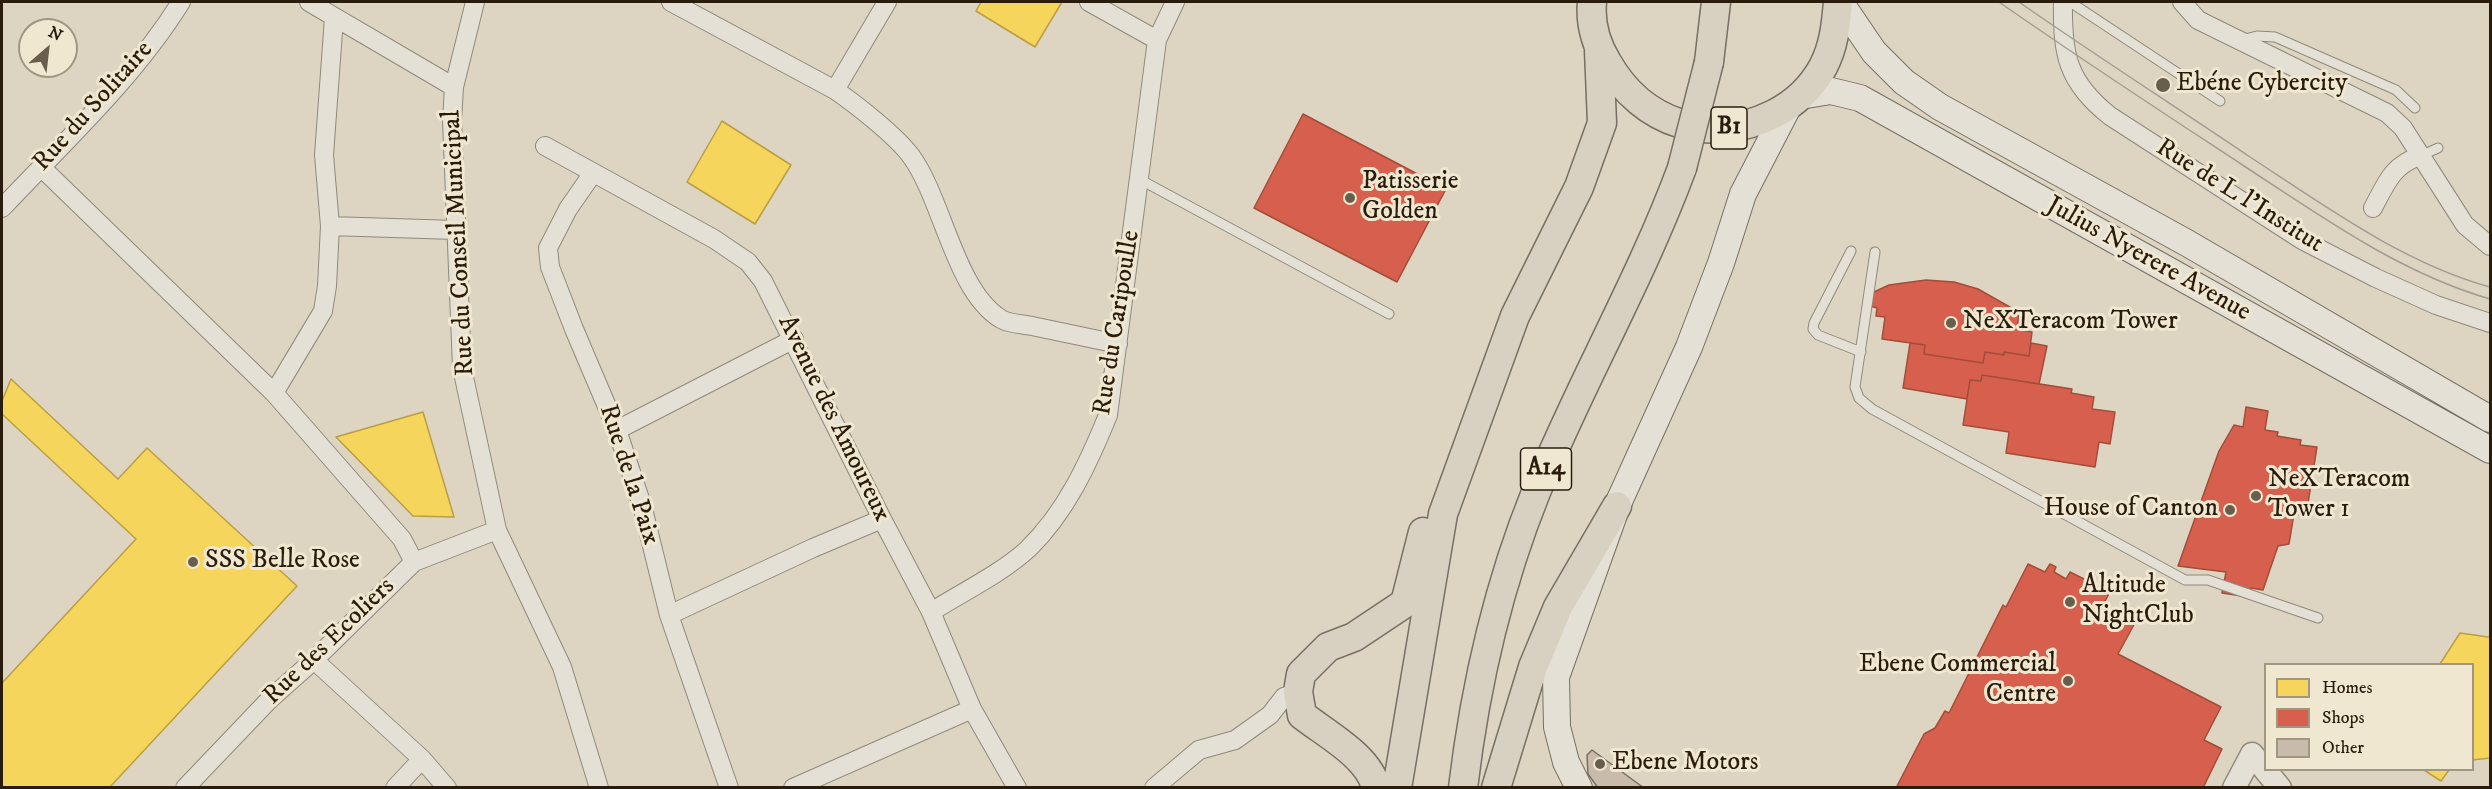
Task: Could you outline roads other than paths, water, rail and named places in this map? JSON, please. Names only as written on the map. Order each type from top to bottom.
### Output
[{"type":"main road","name":"A14","points":[[1463,788],[1470,730],[1484,660],[1507,577],[1536,494],[1570,414],[1662,222],[1682,168],[1709,62],[1716,2]]},
{"type":"main road","name":"Julius Nyerere Avenue","points":[[1794,101],[1822,68],[1835,35],[1839,2]]},
{"type":"main road","name":"Julius Nyerere Avenue","points":[[1839,2],[1874,52],[1904,82],[1940,107],[2479,406],[2490,418]]},
{"type":"main road","name":"Julius Nyerere Avenue","points":[[1591,4],[1599,50],[1618,82],[1646,108],[1680,124],[1717,130],[1754,124],[1794,101],[1831,91],[1860,98],[2490,450]]},
{"type":"main road","points":[[1397,788],[1443,514],[1515,316],[1579,187],[1602,123],[1599,50]]},
{"type":"main road","points":[[1579,788],[1566,762],[1557,727],[1556,677],[1617,506],[1689,347],[1721,263],[1743,194],[1794,101]]},
{"type":"main road","points":[[1376,788],[1374,775],[1356,756],[1302,715],[1298,692],[1301,674],[1328,647],[1354,637],[1405,603],[1426,520],[1484,357],[1515,316]]},
{"type":"main road","points":[[1496,788],[1533,667],[1558,607],[1617,506]]},
{"type":"street","name":"Rue du Solitaire","points":[[2,208],[127,75],[160,36],[181,2]]},
{"type":"street","points":[[309,2],[454,87]]},
{"type":"street","name":"Rue du Conseil Municipal","points":[[476,2],[454,87],[452,122],[462,368],[497,530],[562,667],[599,788]]},
{"type":"street","points":[[671,2],[835,90],[856,104],[911,156],[929,190],[967,278],[985,305],[1003,321],[1118,344]]},
{"type":"street","points":[[835,90],[887,2]]},
{"type":"street","points":[[1089,2],[1158,40]]},
{"type":"street","name":"Rue du Caripoulle","points":[[931,612],[1027,549],[1054,518],[1072,492],[1089,460],[1107,415],[1158,40],[1175,2]]},
{"type":"street","name":"Rue de L l'Institut","points":[[2063,2],[2063,47],[2070,66],[2079,85],[2093,103],[2110,116],[2302,240],[2376,278],[2436,305],[2490,323]]},
{"type":"street","points":[[2182,2],[2198,20],[2387,113],[2403,128],[2465,225],[2490,246]]},
{"type":"street","points":[[274,393],[323,312],[327,286],[330,226],[324,155],[334,18]]},
{"type":"street","name":"Avenue des Amoureux","points":[[545,146],[714,239],[748,262],[763,280],[931,612],[972,709],[1017,788]]},
{"type":"street","points":[[2373,208],[2391,175],[2404,162],[2420,156]]},
{"type":"street","points":[[40,166],[274,393],[402,539],[414,562]]},
{"type":"street","name":"Rue de la Paix","points":[[593,173],[568,209],[548,248],[550,267],[617,430],[642,505],[669,615],[729,788]]},
{"type":"street","points":[[330,226],[456,230]]},
{"type":"street","points":[[617,430],[794,339]]},
{"type":"street","points":[[669,615],[813,548],[882,519]]},
{"type":"street","name":"Rue des Ecoliers","points":[[185,788],[269,700],[315,660],[414,562],[497,530]]},
{"type":"street","points":[[315,660],[422,759],[447,788]]},
{"type":"street","points":[[1154,788],[1199,750],[1235,740],[1270,715],[1284,697],[1298,692]]},
{"type":"street","points":[[793,788],[972,709]]},
{"type":"street","points":[[2234,788],[2252,754],[2264,769]]},
{"type":"street","points":[[396,788],[422,759]]},
{"type":"street","points":[[2266,771],[2280,788]]},
{"type":"lane","points":[[2070,2],[2220,101]]},
{"type":"lane","points":[[2239,40],[2257,36],[2275,37],[2396,90],[2415,108]]},
{"type":"lane","points":[[2420,156],[2438,148]]},
{"type":"lane","points":[[1139,179],[1389,314]]},
{"type":"lane","points":[[1851,251],[1813,329],[1818,335],[1861,352]]},
{"type":"lane","points":[[1875,252],[1855,387],[1859,398],[1872,409],[2185,580],[2208,580],[2318,618]]},
{"type":"tram line","points":[[1999,2],[2362,242],[2425,274],[2490,299]]},
{"type":"tram line","points":[[2019,2],[2336,213],[2426,263],[2458,277],[2490,287]]},
{"type":"place","name":"Ebéne Cybercity","points":[[2163,85]]},
{"type":"place","name":"Patisserie Golden","points":[[1350,198]]},
{"type":"place","name":"NeXTeracom Tower","points":[[1951,323]]},
{"type":"place","name":"NeXTeracom Tower 1","points":[[2256,496]]},
{"type":"place","name":"House of Canton","points":[[2230,510]]},
{"type":"place","name":"SSS Belle Rose","points":[[193,562]]},
{"type":"place","name":"Altitude NightClub","points":[[2070,602]]},
{"type":"place","name":"Ebene Commercial Centre","points":[[2068,681]]},
{"type":"place","name":"Ebene Motors","points":[[1600,764]]}]
